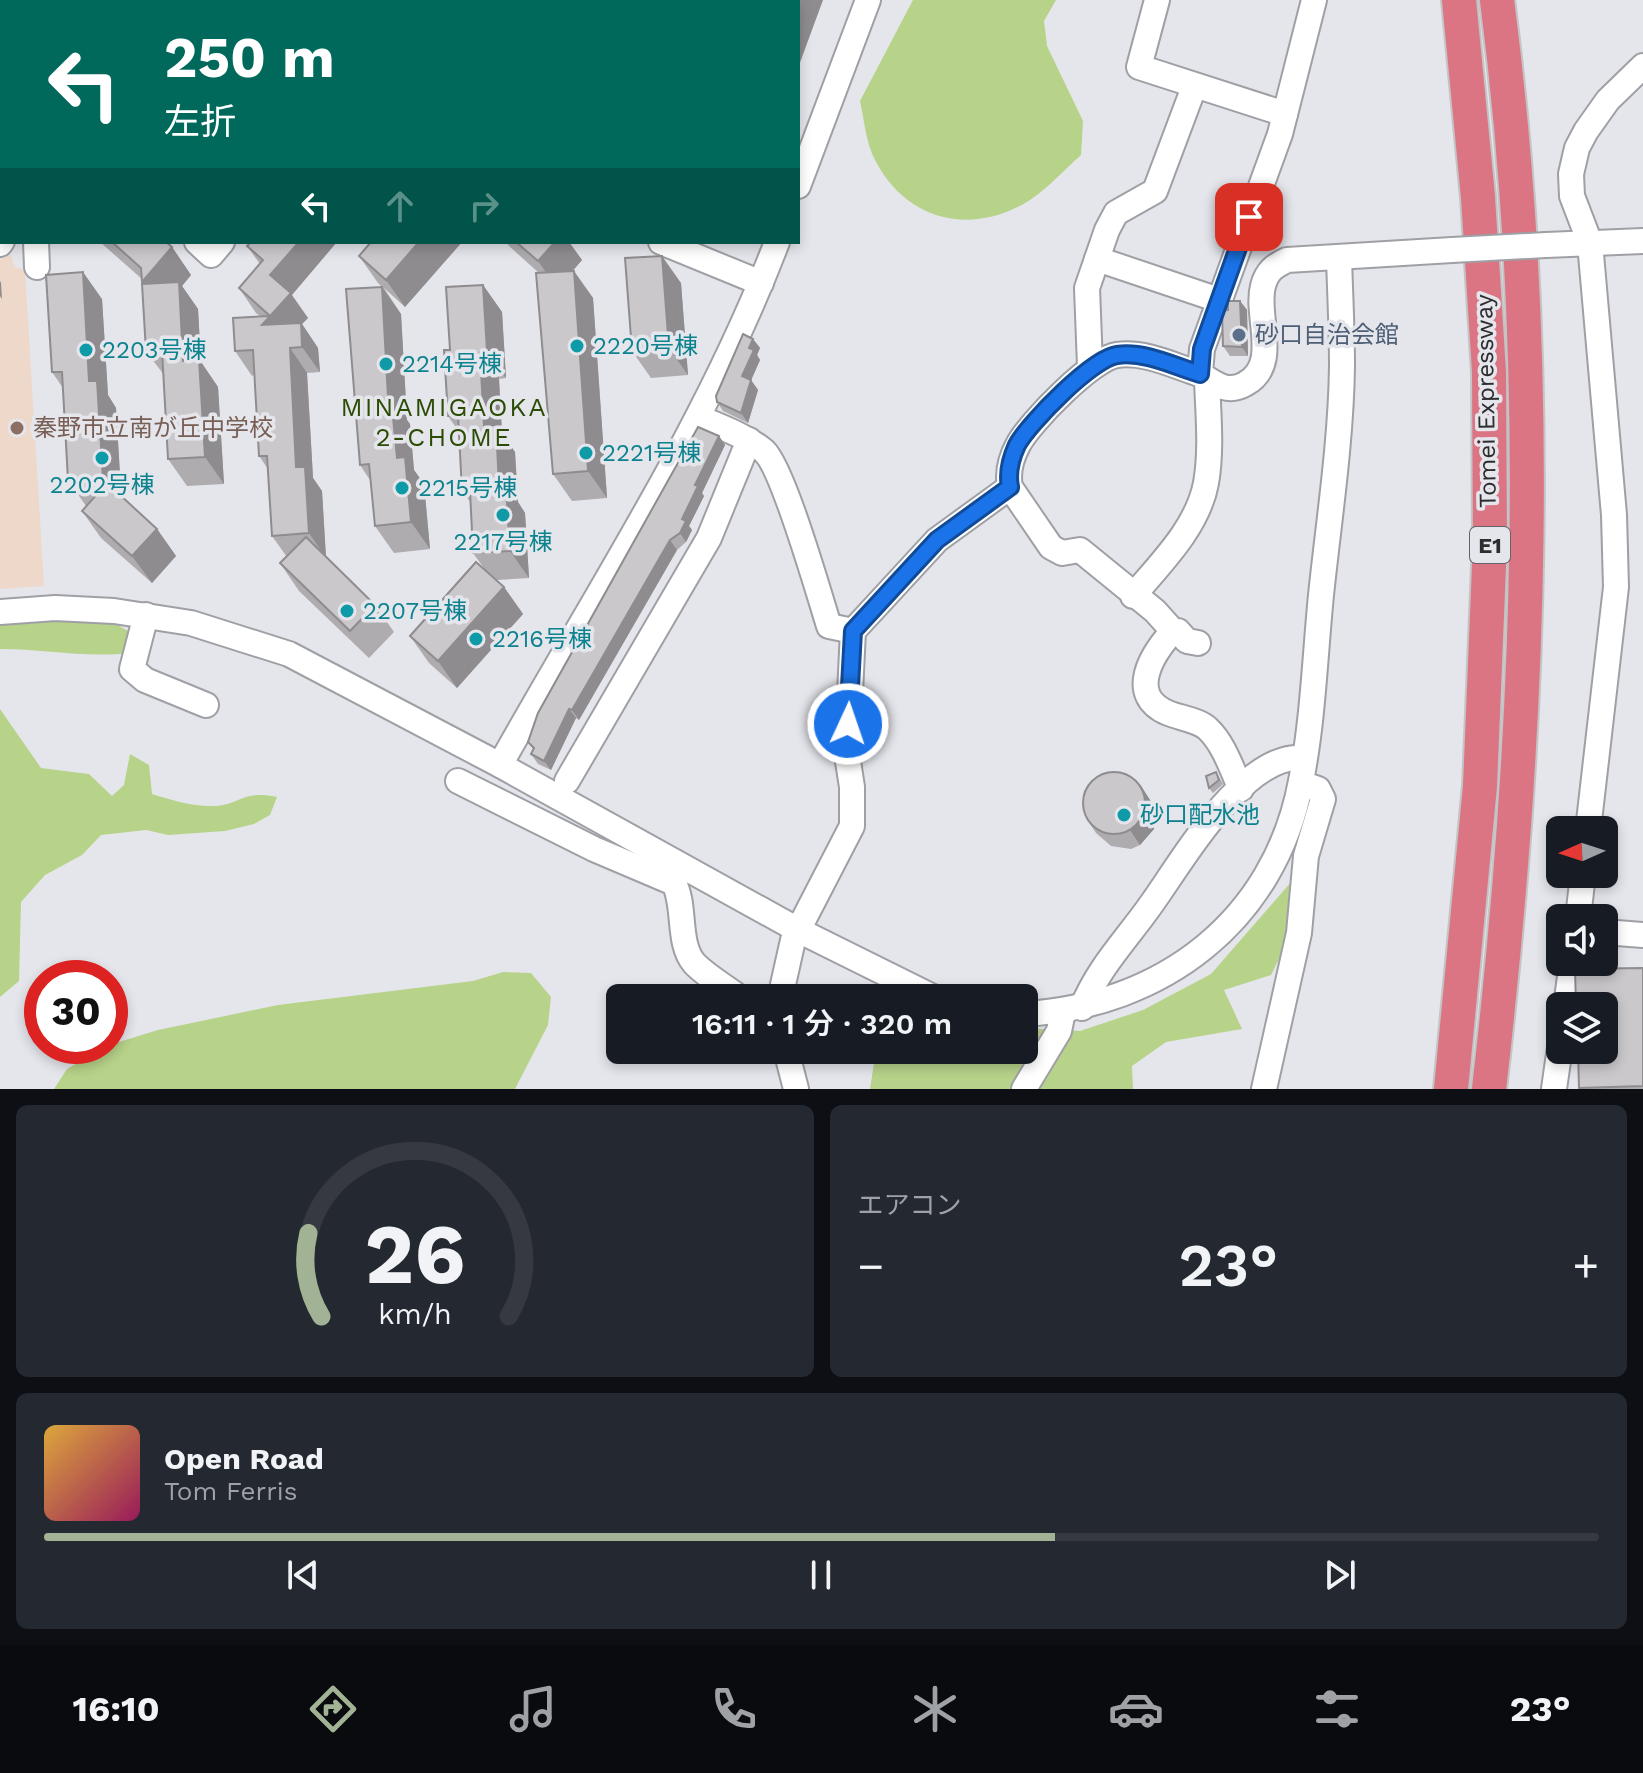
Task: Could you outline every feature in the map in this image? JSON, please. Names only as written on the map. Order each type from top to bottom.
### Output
[{"type":"highway","name":"Tomei Expressway","points":[[1451,1089],[1480,786],[1490,542],[1487,340],[1478,197],[1459,0]]},
{"type":"highway","name":"Tomei Expressway","points":[[1489,1089],[1509,913],[1518,771],[1527,466],[1522,272],[1497,0]]},
{"type":"street","points":[[800,181],[868,0]]},
{"type":"street","points":[[1157,0],[1139,67],[1285,114]]},
{"type":"street","points":[[1133,596],[1172,549],[1192,518],[1205,487],[1202,349],[1285,114],[1314,0]]},
{"type":"street","points":[[1590,816],[1616,587],[1614,515],[1590,243],[1572,196],[1571,174],[1577,148],[1608,100],[1643,66]]},
{"type":"street","points":[[1090,366],[1087,288],[1097,259],[1116,213],[1155,191],[1194,87]]},
{"type":"street","points":[[1198,643],[1187,641],[1178,631],[1173,631],[1155,611],[1080,550],[1062,553],[1051,547],[1010,487],[1011,461],[1019,442],[1090,366],[1113,355],[1135,353],[1204,377],[1222,388],[1239,388],[1252,380],[1265,355],[1262,289],[1274,266],[1287,260],[1643,241]]},
{"type":"street","points":[[36,244],[37,267]]},
{"type":"street","points":[[199,244],[211,255],[220,244]]},
{"type":"street","points":[[666,244],[761,283]]},
{"type":"street","points":[[500,765],[698,417],[776,244]]},
{"type":"street","points":[[1038,1013],[1072,1010],[1120,998],[1193,959],[1237,917],[1272,867],[1285,837],[1301,783],[1342,367],[1339,257]]},
{"type":"street","points":[[1097,259],[1219,300]]},
{"type":"street","points":[[698,417],[749,440],[767,454],[829,626],[853,631]]},
{"type":"street","points":[[579,774],[709,538],[749,440]]},
{"type":"street","points":[[784,984],[798,930],[852,826],[852,787],[847,755],[853,631],[937,540],[1010,487]]},
{"type":"street","points":[[0,612],[59,608],[146,615],[221,631],[289,654],[500,765],[678,875],[907,984]]},
{"type":"street","points":[[146,615],[132,669],[145,680],[206,705]]},
{"type":"street","points":[[1173,631],[1149,664],[1145,679],[1147,694],[1158,708],[1206,726],[1241,789]]},
{"type":"street","points":[[1024,1089],[1095,976],[1151,905],[1196,836],[1241,789],[1287,759],[1304,758]]},
{"type":"street","points":[[458,781],[594,849],[678,875]]},
{"type":"street","points":[[1264,1089],[1299,933],[1306,856],[1323,799],[1318,789],[1301,783]]},
{"type":"street","points":[[678,875],[688,951],[693,962],[722,984]]},
{"type":"street","points":[[1618,933],[1643,935]]},
{"type":"street","points":[[790,1064],[796,1089]]},
{"type":"street","points":[[1554,1089],[1558,1064]]},
{"type":"shaded area","name":"秦野市立南が丘中学校","points":[[10,253],[15,267],[25,270],[44,586],[0,589],[0,256]]},
{"type":"green space","points":[[913,0],[1056,0],[1044,21],[1047,46],[1083,121],[1081,155],[1030,200],[986,218],[964,220],[942,217],[904,197],[888,181],[875,160],[867,139],[860,101]]},
{"type":"green space","points":[[104,617],[128,631],[129,653],[0,649],[0,621]]},
{"type":"green space","points":[[0,709],[41,768],[89,774],[112,796],[124,785],[130,754],[149,765],[152,794],[167,799],[215,806],[249,796],[277,797],[270,815],[254,824],[225,831],[168,835],[146,830],[101,835],[82,855],[45,875],[21,902],[19,981],[0,997]]},
{"type":"green space","points":[[1292,881],[1284,949],[1271,975],[1224,990],[1242,1029],[1166,1042],[1132,1066],[1133,1089],[870,1089],[874,1064],[1038,1064],[1038,1029],[1080,1031],[1143,1010],[1211,974]]},
{"type":"green space","points":[[503,972],[531,973],[551,997],[548,1025],[515,1089],[54,1089],[67,1069],[75,1064],[128,1064],[128,1039],[158,1030],[278,1005],[473,981]]},
{"type":"building","points":[[114,244],[168,244],[172,247],[142,282],[141,268]]},
{"type":"building","points":[[297,244],[270,275],[291,293],[262,325],[301,323],[302,347],[290,348],[296,467],[305,467],[309,533],[272,536],[267,456],[259,456],[253,350],[235,351],[233,318],[270,316],[239,288],[263,260],[247,246]]},
{"type":"building","points":[[369,244],[417,244],[386,280],[359,256]]},
{"type":"building","points":[[518,244],[553,244],[538,261]]},
{"type":"building","points":[[662,256],[669,348],[632,351],[625,258]]},
{"type":"building","points":[[574,271],[588,471],[553,474],[536,273]]},
{"type":"building","points":[[83,272],[89,381],[97,381],[103,479],[68,480],[62,372],[52,372],[46,275]]},
{"type":"building","points":[[179,282],[183,361],[199,360],[205,457],[168,459],[162,350],[146,351],[142,284]]},
{"type":"building","points":[[483,285],[487,351],[480,352],[484,426],[496,425],[499,486],[506,486],[510,551],[473,553],[470,490],[462,491],[458,415],[448,416],[444,350],[450,350],[446,287]]},
{"type":"building","points":[[382,287],[388,397],[391,397],[397,458],[405,457],[411,522],[375,526],[369,464],[360,465],[346,289]]},
{"type":"building","points":[[1228,301],[1240,301],[1242,347],[1223,346],[1222,311],[1228,310]]},
{"type":"building","points":[[743,334],[753,339],[749,348],[754,350],[742,376],[751,380],[741,413],[717,402],[716,396]]},
{"type":"building","points":[[698,427],[719,436],[695,485],[698,486],[682,519],[686,521],[680,533],[670,540],[572,710],[569,709],[544,761],[531,754],[534,748],[528,742],[538,713]]},
{"type":"building","points":[[107,483],[157,529],[132,556],[82,511]]},
{"type":"building","points":[[306,537],[375,605],[350,631],[280,563]]},
{"type":"building","points":[[476,562],[504,587],[438,661],[410,636]]},
{"type":"building","name":"砂口配水池","points":[[1114,772],[1126,774],[1136,781],[1143,791],[1143,815],[1136,825],[1126,832],[1114,834],[1102,832],[1092,825],[1085,815],[1083,803],[1085,791],[1092,781],[1102,774]]},
{"type":"building","points":[[1216,772],[1219,780],[1209,788],[1206,776]]},
{"type":"building","points":[[1618,968],[1643,968],[1643,1086],[1579,1088],[1578,1064],[1618,1064],[1618,992],[1576,992],[1575,976],[1618,976]]},
{"type":"place","name":"砂口自治会館","points":[[1239,335]]},
{"type":"place","name":"2220号棟","points":[[577,346]]},
{"type":"place","name":"2203号棟","points":[[86,350]]},
{"type":"place","name":"2214号棟","points":[[386,364]]},
{"type":"place","name":"秦野市立南が丘中学校","points":[[17,428]]},
{"type":"place","name":"2221号棟","points":[[586,453]]},
{"type":"place","name":"2202号棟","points":[[102,458]]},
{"type":"place","name":"2215号棟","points":[[402,488]]},
{"type":"place","name":"2217号棟","points":[[503,515]]},
{"type":"place","name":"2207号棟","points":[[347,611]]},
{"type":"place","name":"2216号棟","points":[[476,639]]},
{"type":"place","name":"砂口配水池","points":[[1124,815]]},
{"type":"district","name":"MINAMIGAOKA 2-CHOME","points":[[444,422]]},
{"type":"route","points":[[848,724],[853,631],[906,570],[937,540],[1010,487],[1011,461],[1019,442],[1090,366],[1113,355],[1135,353],[1200,374],[1202,349],[1249,217]]}]
